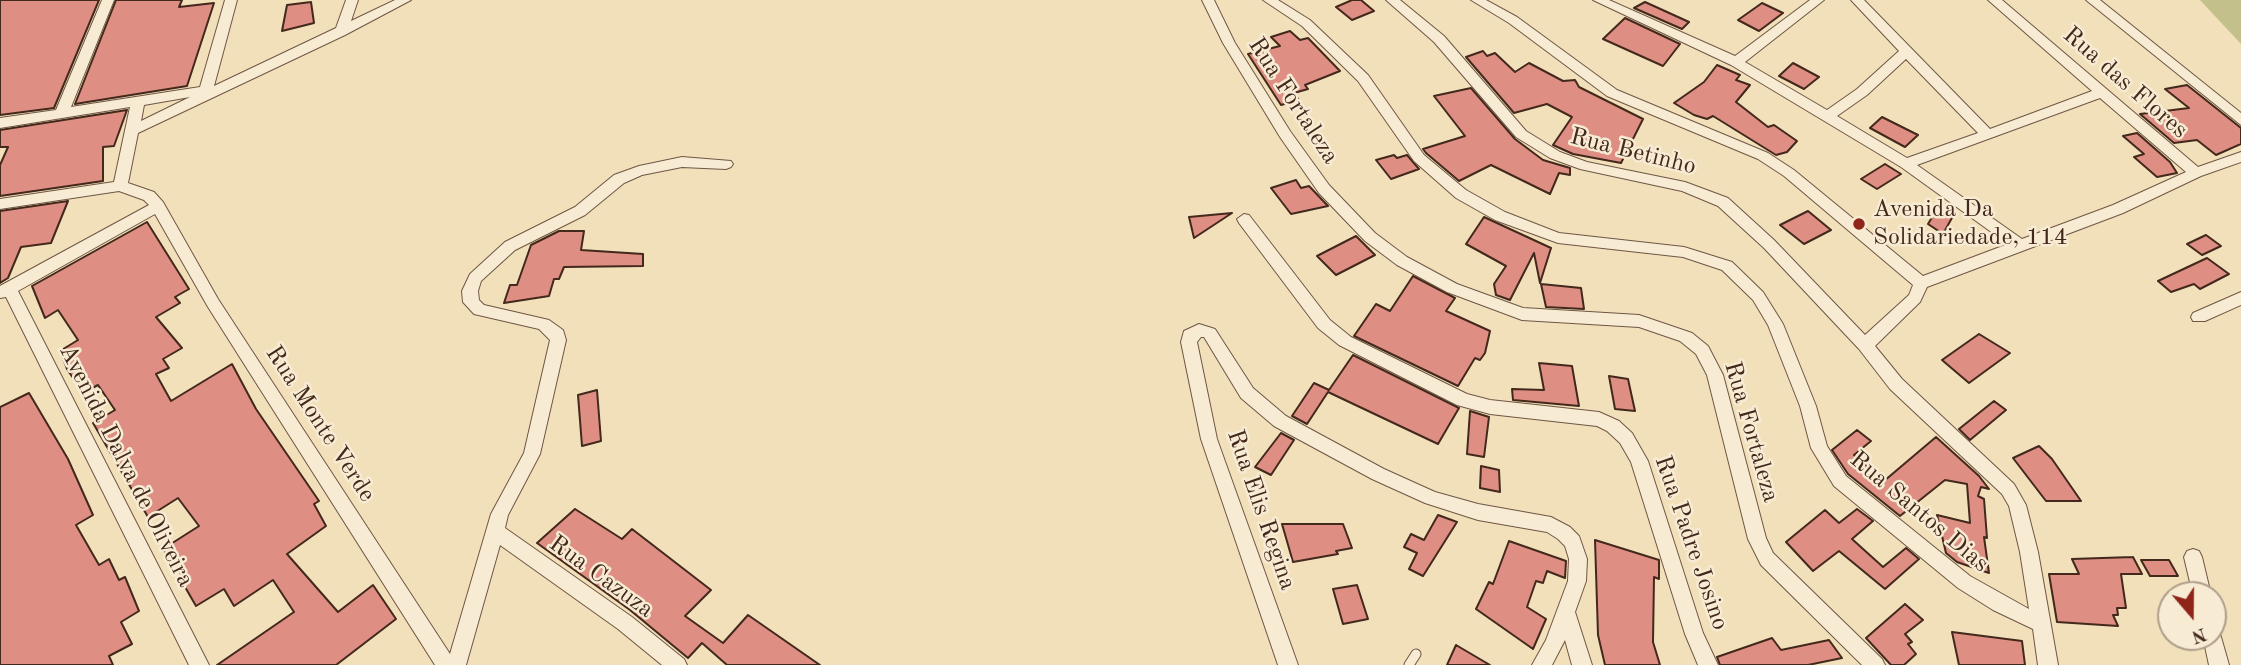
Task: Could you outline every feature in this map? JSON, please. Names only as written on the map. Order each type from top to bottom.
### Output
[{"type":"street","points":[[61,114],[108,0]]},
{"type":"street","points":[[204,94],[231,0]]},
{"type":"street","points":[[341,32],[352,0]]},
{"type":"street","points":[[131,131],[405,0]]},
{"type":"street","name":"Rua Fortaleza","points":[[1208,0],[1243,66],[1324,189],[1370,237],[1402,261],[1452,288],[1522,314],[1639,321],[1686,337],[1702,350],[1715,375],[1757,539],[1767,559],[1875,665]]},
{"type":"street","name":"Rua Santos Dias","points":[[1269,0],[1306,23],[1363,78],[1419,158],[1461,194],[1500,216],[1558,238],[1684,252],[1727,266],[1758,296],[1775,324],[1808,406],[1819,448],[1840,481],[1964,582],[2000,604],[2042,624]]},
{"type":"street","name":"Rua Betinho","points":[[1392,0],[1439,39],[1510,124],[1529,141],[1555,155],[1585,166],[1685,187],[1723,201],[1769,244],[1865,345],[1896,384],[2008,489],[2017,505],[2048,665]]},
{"type":"street","points":[[1477,0],[1513,20],[1612,93],[1763,156],[1789,173],[1921,283]]},
{"type":"street","points":[[1599,0],[1737,62],[1906,164],[2020,245]]},
{"type":"street","points":[[1737,62],[1818,0]]},
{"type":"street","points":[[1857,0],[1986,133]]},
{"type":"street","name":"Rua das Flores","points":[[1994,0],[2196,173]]},
{"type":"street","points":[[2092,0],[2241,120]]},
{"type":"street","points":[[1828,116],[1870,85],[1908,50]]},
{"type":"street","points":[[1906,164],[2101,93]]},
{"type":"street","points":[[0,123],[204,94]]},
{"type":"street","points":[[120,186],[138,102]]},
{"type":"street","points":[[1865,345],[1915,298],[1921,283],[2118,209],[2196,173],[2241,157]]},
{"type":"street","points":[[456,665],[495,531],[505,504],[532,454],[558,340],[551,327],[479,310],[471,302],[470,291],[475,278],[510,246],[580,211],[619,179],[659,166],[682,162],[726,164]]},
{"type":"street","points":[[0,204],[120,186],[149,196],[158,206],[5,291]]},
{"type":"street","name":"Rua Monte Verde","points":[[158,206],[214,303],[446,665]]},
{"type":"street","name":"Rua Padre Josino","points":[[1244,219],[1324,324],[1345,341],[1463,400],[1490,407],[1599,419],[1614,426],[1626,438],[1639,461],[1694,634],[1709,665]]},
{"type":"street","name":"Avenida Dalva de Oliveira","points":[[5,291],[198,665]]},
{"type":"street","points":[[2199,317],[2241,298]]},
{"type":"street","name":"Rua Elis Regina","points":[[1288,665],[1209,439],[1190,335],[1202,330],[1209,332],[1247,393],[1280,421],[1378,474],[1431,498],[1478,512],[1551,525],[1564,533],[1573,542],[1578,559],[1577,581],[1566,612]]},
{"type":"street","name":"Rua Cazuza","points":[[495,531],[625,623],[677,665]]},
{"type":"street","points":[[2193,557],[2199,581]]},
{"type":"street","points":[[1542,665],[1566,612]]},
{"type":"street","points":[[1566,612],[1582,665]]},
{"type":"lane","points":[[1409,665],[1416,654]]},
{"type":"shaded area","points":[[2200,0],[2241,0],[2241,44]]},
{"type":"building","points":[[0,0],[99,0],[54,108],[0,115]]},
{"type":"building","points":[[116,0],[182,0],[179,7],[214,3],[187,86],[75,104]]},
{"type":"building","points":[[1352,0],[1361,0],[1374,11],[1352,20],[1336,7]]},
{"type":"building","points":[[311,2],[314,23],[282,31],[287,5]]},
{"type":"building","points":[[1645,2],[1689,22],[1682,29],[1634,8]]},
{"type":"building","points":[[1762,3],[1783,13],[1759,31],[1738,20]]},
{"type":"building","points":[[1625,18],[1680,44],[1663,66],[1603,39]]},
{"type":"building","points":[[1290,31],[1300,40],[1308,38],[1340,71],[1305,85],[1308,89],[1294,93],[1299,100],[1281,105],[1248,54],[1280,46],[1271,37]]},
{"type":"building","points":[[1483,51],[1487,56],[1495,53],[1515,72],[1529,63],[1563,81],[1575,80],[1579,87],[1643,119],[1621,163],[1573,154],[1553,145],[1572,117],[1547,104],[1514,113],[1466,57]]},
{"type":"building","points":[[1793,63],[1819,77],[1804,89],[1779,76]]},
{"type":"building","points":[[1717,65],[1740,75],[1736,80],[1750,85],[1736,102],[1768,127],[1774,125],[1797,141],[1787,152],[1776,155],[1713,116],[1707,119],[1694,115],[1674,103],[1704,82]]},
{"type":"building","points":[[2187,85],[2241,128],[2241,144],[2216,155],[2197,140],[2174,143],[2140,114],[2189,108],[2165,89]]},
{"type":"building","points":[[1471,88],[1515,139],[1543,160],[1570,168],[1570,175],[1559,173],[1550,194],[1491,165],[1459,181],[1423,149],[1465,136],[1434,96]]},
{"type":"building","points":[[127,110],[114,146],[103,147],[103,181],[0,196],[0,165],[8,147],[0,147],[0,130]]},
{"type":"building","points":[[1882,117],[1918,135],[1905,147],[1870,128]]},
{"type":"building","points":[[2137,133],[2170,162],[2177,173],[2157,177],[2134,157],[2144,154],[2123,136]]},
{"type":"building","points":[[1394,155],[1397,158],[1407,155],[1419,169],[1391,179],[1376,160]]},
{"type":"building","points":[[1885,164],[1901,174],[1877,189],[1861,179]]},
{"type":"building","points":[[1296,180],[1301,188],[1309,186],[1328,206],[1291,214],[1271,188]]},
{"type":"building","points":[[68,201],[51,243],[21,247],[8,278],[0,283],[0,211]]},
{"type":"building","points":[[1937,209],[1953,216],[1943,234],[1928,224]]},
{"type":"building","points":[[1808,211],[1831,230],[1804,244],[1780,225]]},
{"type":"building","points":[[1232,213],[1194,238],[1189,217]]},
{"type":"building","points":[[1484,217],[1551,248],[1540,283],[1534,253],[1510,300],[1496,295],[1494,284],[1506,266],[1466,244]]},
{"type":"building","points":[[147,222],[189,289],[175,297],[180,303],[156,317],[182,348],[163,359],[169,368],[156,374],[171,401],[232,364],[256,409],[319,501],[314,504],[326,526],[287,554],[338,612],[373,585],[396,619],[336,665],[217,665],[294,612],[273,580],[234,606],[224,589],[196,606],[181,580],[184,578],[163,549],[199,526],[178,498],[148,517],[93,423],[115,410],[98,385],[83,393],[67,369],[60,351],[78,340],[58,310],[45,318],[32,286]]},
{"type":"building","points":[[559,231],[584,231],[581,250],[643,254],[643,266],[564,267],[559,279],[554,279],[549,296],[504,303],[510,285],[517,285],[531,245]]},
{"type":"building","points":[[2206,235],[2221,246],[2202,255],[2187,244]]},
{"type":"building","points":[[1356,236],[1375,255],[1336,275],[1317,256]]},
{"type":"building","points":[[2207,258],[2229,274],[2200,289],[2194,284],[2171,292],[2158,281]]},
{"type":"building","points":[[1413,276],[1455,298],[1446,311],[1490,331],[1485,353],[1480,360],[1475,358],[1458,386],[1354,336],[1376,304],[1390,311]]},
{"type":"building","points":[[1541,284],[1581,288],[1584,309],[1546,307]]},
{"type":"building","points":[[1979,334],[2010,353],[1969,383],[1942,360]]},
{"type":"building","points":[[1353,355],[1459,408],[1438,444],[1328,392],[1307,424],[1292,416],[1314,383],[1329,390]]},
{"type":"building","points":[[1539,363],[1572,366],[1579,406],[1513,400],[1512,389],[1544,390]]},
{"type":"building","points":[[1609,376],[1628,379],[1635,411],[1615,409]]},
{"type":"building","points":[[597,390],[601,441],[582,446],[578,395]]},
{"type":"building","points":[[29,393],[68,459],[93,515],[76,525],[99,565],[109,559],[119,580],[125,577],[139,611],[121,622],[132,644],[109,656],[113,665],[0,665],[0,407]]},
{"type":"building","points":[[1994,401],[2006,410],[1970,440],[1959,429]]},
{"type":"building","points":[[1470,411],[1489,417],[1484,457],[1467,454]]},
{"type":"building","points":[[1857,430],[1871,441],[1854,455],[1884,481],[1936,437],[1979,476],[1989,489],[1981,487],[1978,496],[1984,499],[1987,538],[1984,537],[1989,573],[1957,562],[1946,553],[1937,515],[1970,523],[1967,484],[1945,480],[1900,516],[1848,474],[1832,450]]},
{"type":"building","points":[[1281,433],[1294,440],[1271,475],[1255,467]]},
{"type":"building","points":[[2039,446],[2052,459],[2081,501],[2046,501],[2013,458]]},
{"type":"building","points":[[1481,466],[1499,470],[1500,492],[1480,488]]},
{"type":"building","points":[[575,509],[622,539],[632,529],[711,590],[685,616],[723,643],[748,615],[820,665],[727,665],[702,643],[688,658],[630,610],[537,543]]},
{"type":"building","points":[[1857,509],[1873,521],[1852,539],[1883,567],[1906,548],[1919,559],[1885,589],[1839,551],[1813,571],[1786,542],[1825,510],[1839,523]]},
{"type":"building","points":[[1438,515],[1457,522],[1423,576],[1409,569],[1417,553],[1404,547],[1411,534],[1424,540]]},
{"type":"building","points":[[1282,524],[1343,524],[1352,548],[1336,551],[1338,554],[1293,562]]},
{"type":"building","points":[[1595,540],[1659,560],[1659,579],[1654,577],[1653,642],[1660,665],[1605,665],[1598,635]]},
{"type":"building","points":[[1509,541],[1566,561],[1565,578],[1547,571],[1543,583],[1536,581],[1527,607],[1546,619],[1533,649],[1476,609],[1489,582],[1493,584]]},
{"type":"building","points":[[2133,557],[2142,574],[2121,574],[2126,608],[2117,608],[2118,615],[2113,615],[2118,626],[2057,622],[2049,574],[2079,574],[2072,559]]},
{"type":"building","points":[[2141,560],[2169,560],[2178,576],[2150,576]]},
{"type":"building","points":[[1357,585],[1368,619],[1343,624],[1333,589]]},
{"type":"building","points":[[1905,604],[1923,620],[1905,634],[1912,642],[1908,644],[1916,654],[1904,665],[1891,665],[1866,638]]},
{"type":"building","points":[[1952,632],[2022,641],[2025,665],[1959,665]]},
{"type":"building","points":[[1772,638],[1781,650],[1829,640],[1842,658],[1808,665],[1720,665],[1717,657]]},
{"type":"building","points":[[1456,645],[1490,665],[1447,665]]},
{"type":"place","name":"Avenida Da Solidariedade, 114","points":[[1859,224]]}]
